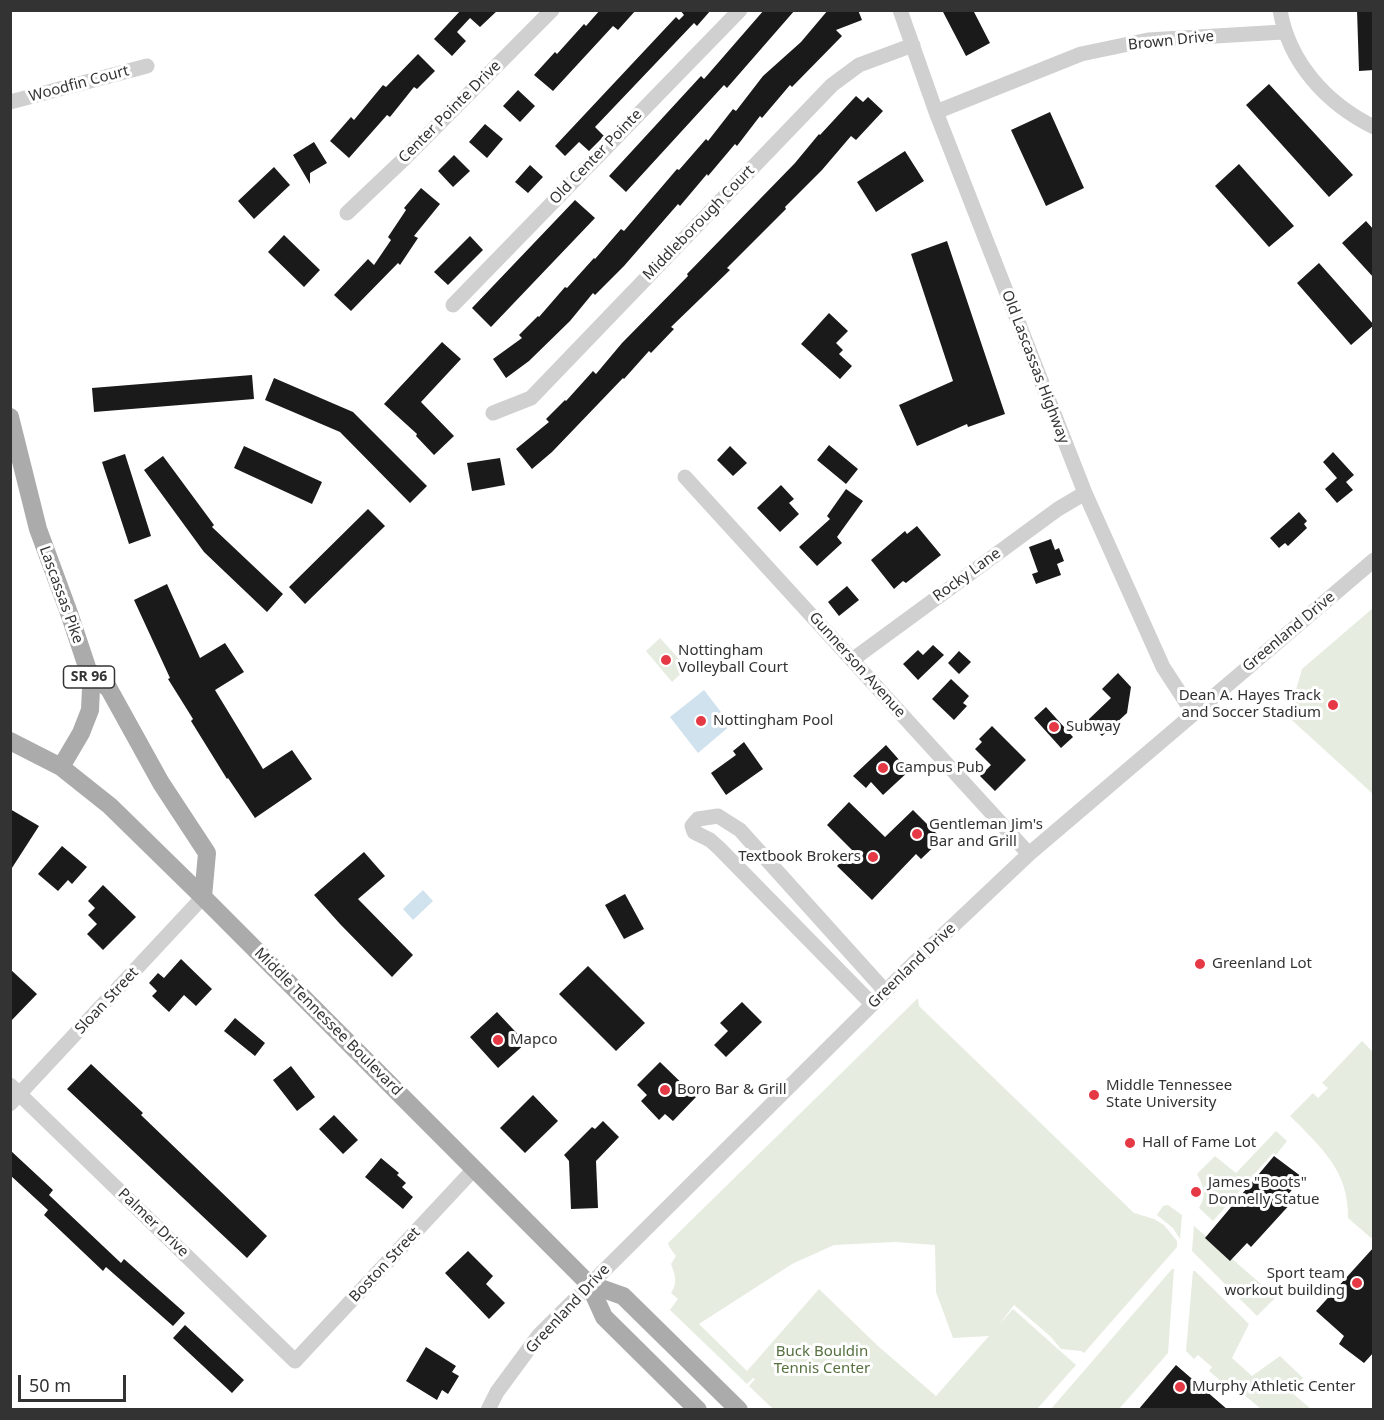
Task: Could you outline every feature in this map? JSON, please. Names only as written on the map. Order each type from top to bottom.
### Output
[{"type":"main road","name":"Lascassas Pike","points":[[10,417],[38,529],[88,670],[91,688],[90,710],[81,733],[61,767]]},
{"type":"main road","points":[[88,670],[109,689],[161,783],[207,853],[203,897]]},
{"type":"main road","name":"Middle Tennessee Boulevard","points":[[10,741],[61,767],[110,806],[589,1284],[603,1317],[698,1410]]},
{"type":"main road","name":"Middle Tennessee Boulevard","points":[[589,1284],[623,1296],[740,1410]]},
{"type":"street","name":"Center Pointe Drive","points":[[346,213],[405,158],[552,10]]},
{"type":"street","name":"Old Center Pointe","points":[[453,305],[740,10]]},
{"type":"street","name":"Old Lascassas Highway","points":[[900,10],[936,112],[1084,493],[1163,667],[1193,713]]},
{"type":"street","points":[[1280,10],[1283,32],[1317,87],[1355,118],[1374,127]]},
{"type":"street","name":"Brown Drive","points":[[936,112],[1081,54],[1148,40],[1283,32]]},
{"type":"street","name":"Middleborough Court","points":[[493,413],[531,398],[832,85],[859,65],[913,45]]},
{"type":"street","name":"Woodfin Court","points":[[10,102],[147,66]]},
{"type":"street","name":"Gunnerson Avenue","points":[[685,477],[1029,854]]},
{"type":"street","name":"Rocky Lane","points":[[852,660],[1058,509],[1084,493]]},
{"type":"street","name":"Greenland Drive","points":[[488,1410],[497,1392],[539,1335],[885,991],[1029,854],[1374,560]]},
{"type":"street","points":[[872,1005],[719,848],[710,840],[694,832],[692,826],[698,819],[717,816],[740,830],[885,991]]},
{"type":"street","name":"Sloan Street","points":[[14,1094],[203,897]]},
{"type":"street","name":"Palmer Drive","points":[[14,1094],[295,1361]]},
{"type":"street","name":"Boston Street","points":[[295,1361],[474,1169]]},
{"type":"green space","name":"Dean A. Hayes Track and Soccer Stadium","points":[[1373,608],[1373,794],[1284,713],[1301,696],[1296,690],[1302,669]]},
{"type":"green space","name":"Nottingham Volleyball Court","points":[[660,638],[687,668],[672,682],[646,651]]},
{"type":"green space","name":"Buck Bouldin Tennis Center","points":[[918,998],[919,1006],[1134,1213],[1154,1219],[1164,1225],[1177,1241],[1177,1247],[1084,1353],[1061,1349],[1050,1336],[1014,1305],[999,1325],[1013,1309],[1076,1365],[1037,1409],[773,1409],[749,1386],[755,1379],[753,1378],[747,1384],[670,1310],[678,1299],[671,1293],[675,1275],[671,1264],[676,1256],[668,1243]],"holes":[[[895,1242],[935,1245],[936,1292],[953,1338],[989,1336],[936,1396],[878,1346],[819,1289],[747,1371],[699,1324],[792,1264],[834,1245]]]},
{"type":"green space","points":[[1362,1041],[1373,1052],[1374,1235],[1371,1238],[1348,1218],[1344,1187],[1331,1161],[1290,1116],[1313,1093],[1318,1098],[1328,1088],[1322,1083]]},
{"type":"green space","points":[[1276,1131],[1287,1141],[1276,1155],[1273,1153],[1213,1221],[1199,1208],[1204,1191],[1197,1174],[1215,1156],[1236,1173]]},
{"type":"green space","points":[[1168,1205],[1182,1215],[1180,1239],[1173,1228],[1157,1215],[1163,1206]]},
{"type":"green space","points":[[1194,1226],[1276,1297],[1257,1316],[1192,1251]]},
{"type":"green space","points":[[1174,1269],[1168,1353],[1119,1409],[1051,1409]]},
{"type":"green space","points":[[1193,1271],[1249,1324],[1232,1358],[1252,1376],[1280,1356],[1303,1378],[1291,1392],[1311,1409],[1261,1409],[1230,1383],[1227,1386],[1209,1371],[1212,1367],[1198,1355],[1194,1359],[1186,1351]]},
{"type":"water","name":"Nottingham Pool","points":[[704,690],[731,725],[698,753],[670,717]]},
{"type":"water","points":[[423,890],[433,901],[413,920],[403,909]]},
{"type":"building","points":[[461,10],[498,10],[480,27],[470,18],[457,32],[466,41],[452,56],[434,39]]},
{"type":"building","points":[[600,10],[636,10],[618,30],[613,26],[553,91],[534,75]]},
{"type":"building","points":[[680,10],[711,10],[697,26],[694,23],[595,127],[604,136],[589,151],[579,142],[565,156],[555,146],[676,17],[679,20],[684,15]]},
{"type":"building","points":[[764,10],[795,10],[727,88],[724,85],[626,192],[609,176],[701,76],[704,79]]},
{"type":"building","points":[[828,10],[858,10],[862,20],[836,30],[842,36],[792,87],[790,85],[762,118],[760,116],[737,146],[735,144],[680,206],[678,204],[624,266],[595,295],[593,293],[570,321],[529,361],[506,378],[493,359],[522,338],[519,335],[595,259],[621,229],[624,231],[677,169],[679,170],[706,139],[708,141],[733,109],[736,111],[763,76],[801,42]]},
{"type":"building","points":[[942,10],[973,10],[990,43],[966,56]]},
{"type":"building","points":[[1357,10],[1374,10],[1374,70],[1359,71]]},
{"type":"building","points":[[418,54],[435,71],[417,89],[414,87],[390,117],[387,115],[349,158],[330,141],[351,117],[354,120],[383,85],[386,87]]},
{"type":"building","points":[[1269,84],[1353,175],[1329,197],[1246,105]]},
{"type":"building","points":[[518,90],[535,106],[520,122],[503,106]]},
{"type":"building","points":[[856,96],[863,102],[868,97],[883,111],[856,140],[851,136],[822,170],[785,207],[786,209],[727,268],[730,270],[671,327],[674,329],[651,353],[649,351],[552,452],[532,469],[516,449],[549,422],[546,419],[593,371],[596,374],[622,343],[688,276],[687,274],[795,163]]},
{"type":"building","points":[[1050,112],[1084,188],[1046,206],[1011,130]]},
{"type":"building","points":[[485,124],[503,139],[487,158],[469,142]]},
{"type":"building","points":[[314,142],[327,163],[310,173],[310,184],[293,155]]},
{"type":"building","points":[[905,151],[924,181],[876,212],[857,182]]},
{"type":"building","points":[[454,155],[470,171],[453,187],[438,171]]},
{"type":"building","points":[[1239,164],[1294,226],[1269,247],[1215,186]]},
{"type":"building","points":[[530,165],[543,177],[528,193],[515,182]]},
{"type":"building","points":[[274,167],[290,185],[254,219],[238,201]]},
{"type":"building","points":[[421,188],[440,204],[414,236],[418,238],[400,265],[398,263],[351,311],[334,295],[368,259],[374,265],[391,240],[388,237],[406,210],[404,208]]},
{"type":"building","points":[[575,200],[595,218],[491,327],[472,308]]},
{"type":"building","points":[[1366,221],[1374,230],[1374,278],[1342,243]]},
{"type":"building","points":[[284,235],[320,270],[304,287],[268,252]]},
{"type":"building","points":[[470,236],[483,250],[448,285],[434,272]]},
{"type":"building","points":[[947,241],[1005,414],[968,427],[967,424],[917,446],[899,405],[953,381],[911,254]]},
{"type":"building","points":[[1319,263],[1374,325],[1351,345],[1297,283]]},
{"type":"building","points":[[829,313],[848,331],[836,343],[843,350],[839,354],[852,366],[840,379],[801,344]]},
{"type":"building","points":[[442,342],[461,359],[421,402],[454,436],[434,455],[416,436],[417,434],[384,404]]},
{"type":"building","points":[[252,375],[254,399],[94,412],[92,388]]},
{"type":"building","points":[[274,378],[353,412],[427,486],[410,503],[340,432],[265,400]]},
{"type":"building","points":[[829,445],[858,469],[846,484],[817,460]]},
{"type":"building","points":[[244,446],[322,482],[312,504],[234,468]]},
{"type":"building","points":[[730,446],[747,463],[733,476],[717,460]]},
{"type":"building","points":[[1333,452],[1354,475],[1346,482],[1353,490],[1337,503],[1325,489],[1337,478],[1323,462]]},
{"type":"building","points":[[125,454],[151,536],[129,544],[102,462]]},
{"type":"building","points":[[163,456],[214,525],[212,527],[283,594],[267,612],[204,552],[144,470]]},
{"type":"building","points":[[500,458],[505,485],[472,491],[467,463]]},
{"type":"building","points":[[781,485],[794,499],[789,503],[799,514],[780,532],[757,508]]},
{"type":"building","points":[[846,489],[863,501],[837,537],[842,543],[817,566],[799,547],[830,519],[827,516]]},
{"type":"building","points":[[368,509],[385,526],[305,604],[289,587]]},
{"type":"building","points":[[1299,512],[1307,521],[1304,524],[1307,528],[1288,546],[1285,543],[1279,548],[1270,538]]},
{"type":"building","points":[[917,526],[941,555],[906,583],[903,581],[894,589],[871,560],[905,531],[907,534]]},
{"type":"building","points":[[1051,539],[1055,550],[1059,548],[1064,561],[1057,564],[1061,575],[1036,584],[1032,574],[1038,572],[1029,547]]},
{"type":"building","points":[[167,584],[200,658],[225,643],[244,672],[215,690],[263,769],[292,750],[312,779],[255,818],[227,779],[191,721],[193,719],[168,679],[170,678],[134,600]]},
{"type":"building","points":[[847,586],[859,600],[839,616],[828,602]]},
{"type":"building","points":[[933,645],[944,655],[918,680],[903,664],[918,650],[923,655]]},
{"type":"building","points":[[959,651],[971,662],[959,674],[948,663]]},
{"type":"building","points":[[1118,673],[1131,687],[1127,713],[1102,736],[1087,721],[1111,698],[1102,689]]},
{"type":"building","points":[[951,679],[969,696],[963,703],[967,706],[954,720],[932,699]]},
{"type":"building","name":"Subway","points":[[1046,707],[1073,737],[1061,748],[1034,718]]},
{"type":"building","points":[[992,726],[1026,760],[995,791],[980,776],[991,765],[975,749],[982,742],[979,739]]},
{"type":"building","points":[[744,742],[763,769],[726,795],[711,773],[736,755],[733,751]]},
{"type":"building","name":"Campus Pub","points":[[886,745],[909,771],[883,795],[871,782],[866,788],[853,776]]},
{"type":"building","name":"Textbook Brokers","points":[[849,802],[885,837],[913,810],[942,839],[921,859],[916,854],[872,900],[837,866],[852,850],[827,825]]},
{"type":"building","points":[[10,809],[39,826],[10,871]]},
{"type":"building","points":[[62,846],[87,867],[72,884],[68,880],[58,891],[38,874]]},
{"type":"building","points":[[364,852],[385,876],[358,899],[413,955],[392,977],[314,895]]},
{"type":"building","points":[[103,885],[136,917],[103,950],[87,934],[97,924],[88,915],[95,908],[88,901]]},
{"type":"building","points":[[625,894],[644,929],[624,939],[605,905]]},
{"type":"building","points":[[181,959],[212,989],[196,1006],[184,995],[169,1012],[152,996],[157,991],[149,983],[158,973],[164,978]]},
{"type":"building","points":[[588,966],[645,1023],[616,1051],[559,994]]},
{"type":"building","points":[[10,969],[37,994],[10,1022]]},
{"type":"building","points":[[742,1002],[762,1022],[726,1057],[714,1045],[728,1031],[720,1023]]},
{"type":"building","name":"Mapco","points":[[497,1012],[526,1043],[498,1068],[470,1037]]},
{"type":"building","points":[[235,1018],[265,1043],[255,1056],[224,1031]]},
{"type":"building","name":"Boro Bar & Grill","points":[[660,1062],[696,1097],[673,1121],[665,1114],[659,1120],[641,1101],[647,1095],[637,1085]]},
{"type":"building","points":[[91,1064],[267,1236],[247,1258],[67,1089]]},
{"type":"building","points":[[291,1066],[315,1097],[297,1111],[273,1080]]},
{"type":"building","points":[[533,1095],[558,1121],[525,1153],[500,1128]]},
{"type":"building","points":[[334,1115],[358,1140],[343,1154],[319,1129]]},
{"type":"building","points":[[603,1121],[619,1137],[596,1161],[598,1208],[571,1209],[569,1161],[564,1155],[592,1127],[595,1129]]},
{"type":"building","points":[[10,1150],[53,1190],[49,1195],[121,1263],[124,1259],[185,1313],[173,1326],[106,1267],[103,1271],[44,1215],[48,1210],[10,1175]]},
{"type":"building","points":[[1274,1156],[1302,1177],[1287,1196],[1293,1201],[1251,1247],[1247,1243],[1230,1261],[1205,1238]]},
{"type":"building","points":[[381,1158],[399,1173],[397,1175],[406,1183],[402,1187],[413,1197],[403,1209],[365,1177]]},
{"type":"building","name":"Sport team workout building","points":[[1374,1247],[1374,1352],[1364,1363],[1339,1344],[1344,1336],[1316,1311]]},
{"type":"building","points":[[468,1251],[493,1276],[486,1284],[505,1303],[489,1319],[445,1273]]},
{"type":"building","points":[[185,1325],[244,1380],[232,1393],[173,1338]]},
{"type":"building","points":[[426,1347],[456,1366],[452,1372],[459,1376],[448,1394],[442,1390],[437,1400],[406,1381]]},
{"type":"building","name":"Murphy Athletic Center","points":[[1176,1365],[1228,1410],[1138,1410]]},
{"type":"place","name":"Nottingham Volleyball Court","points":[[666,660]]},
{"type":"place","name":"Dean A. Hayes Track and Soccer Stadium","points":[[1333,705]]},
{"type":"place","name":"Nottingham Pool","points":[[701,721]]},
{"type":"place","name":"Subway","points":[[1054,727]]},
{"type":"place","name":"Campus Pub","points":[[883,768]]},
{"type":"place","name":"Gentleman Jim's Bar and Grill","points":[[917,834]]},
{"type":"place","name":"Textbook Brokers","points":[[873,857]]},
{"type":"place","name":"Greenland Lot","points":[[1200,964]]},
{"type":"place","name":"Mapco","points":[[498,1040]]},
{"type":"place","name":"Boro Bar & Grill","points":[[665,1090]]},
{"type":"place","name":"Middle Tennessee State University","points":[[1094,1095]]},
{"type":"place","name":"Hall of Fame Lot","points":[[1130,1143]]},
{"type":"place","name":"James \"Boots\" Donnelly Statue","points":[[1196,1192]]},
{"type":"place","name":"Sport team workout building","points":[[1357,1283]]},
{"type":"place","name":"Murphy Athletic Center","points":[[1180,1387]]}]
